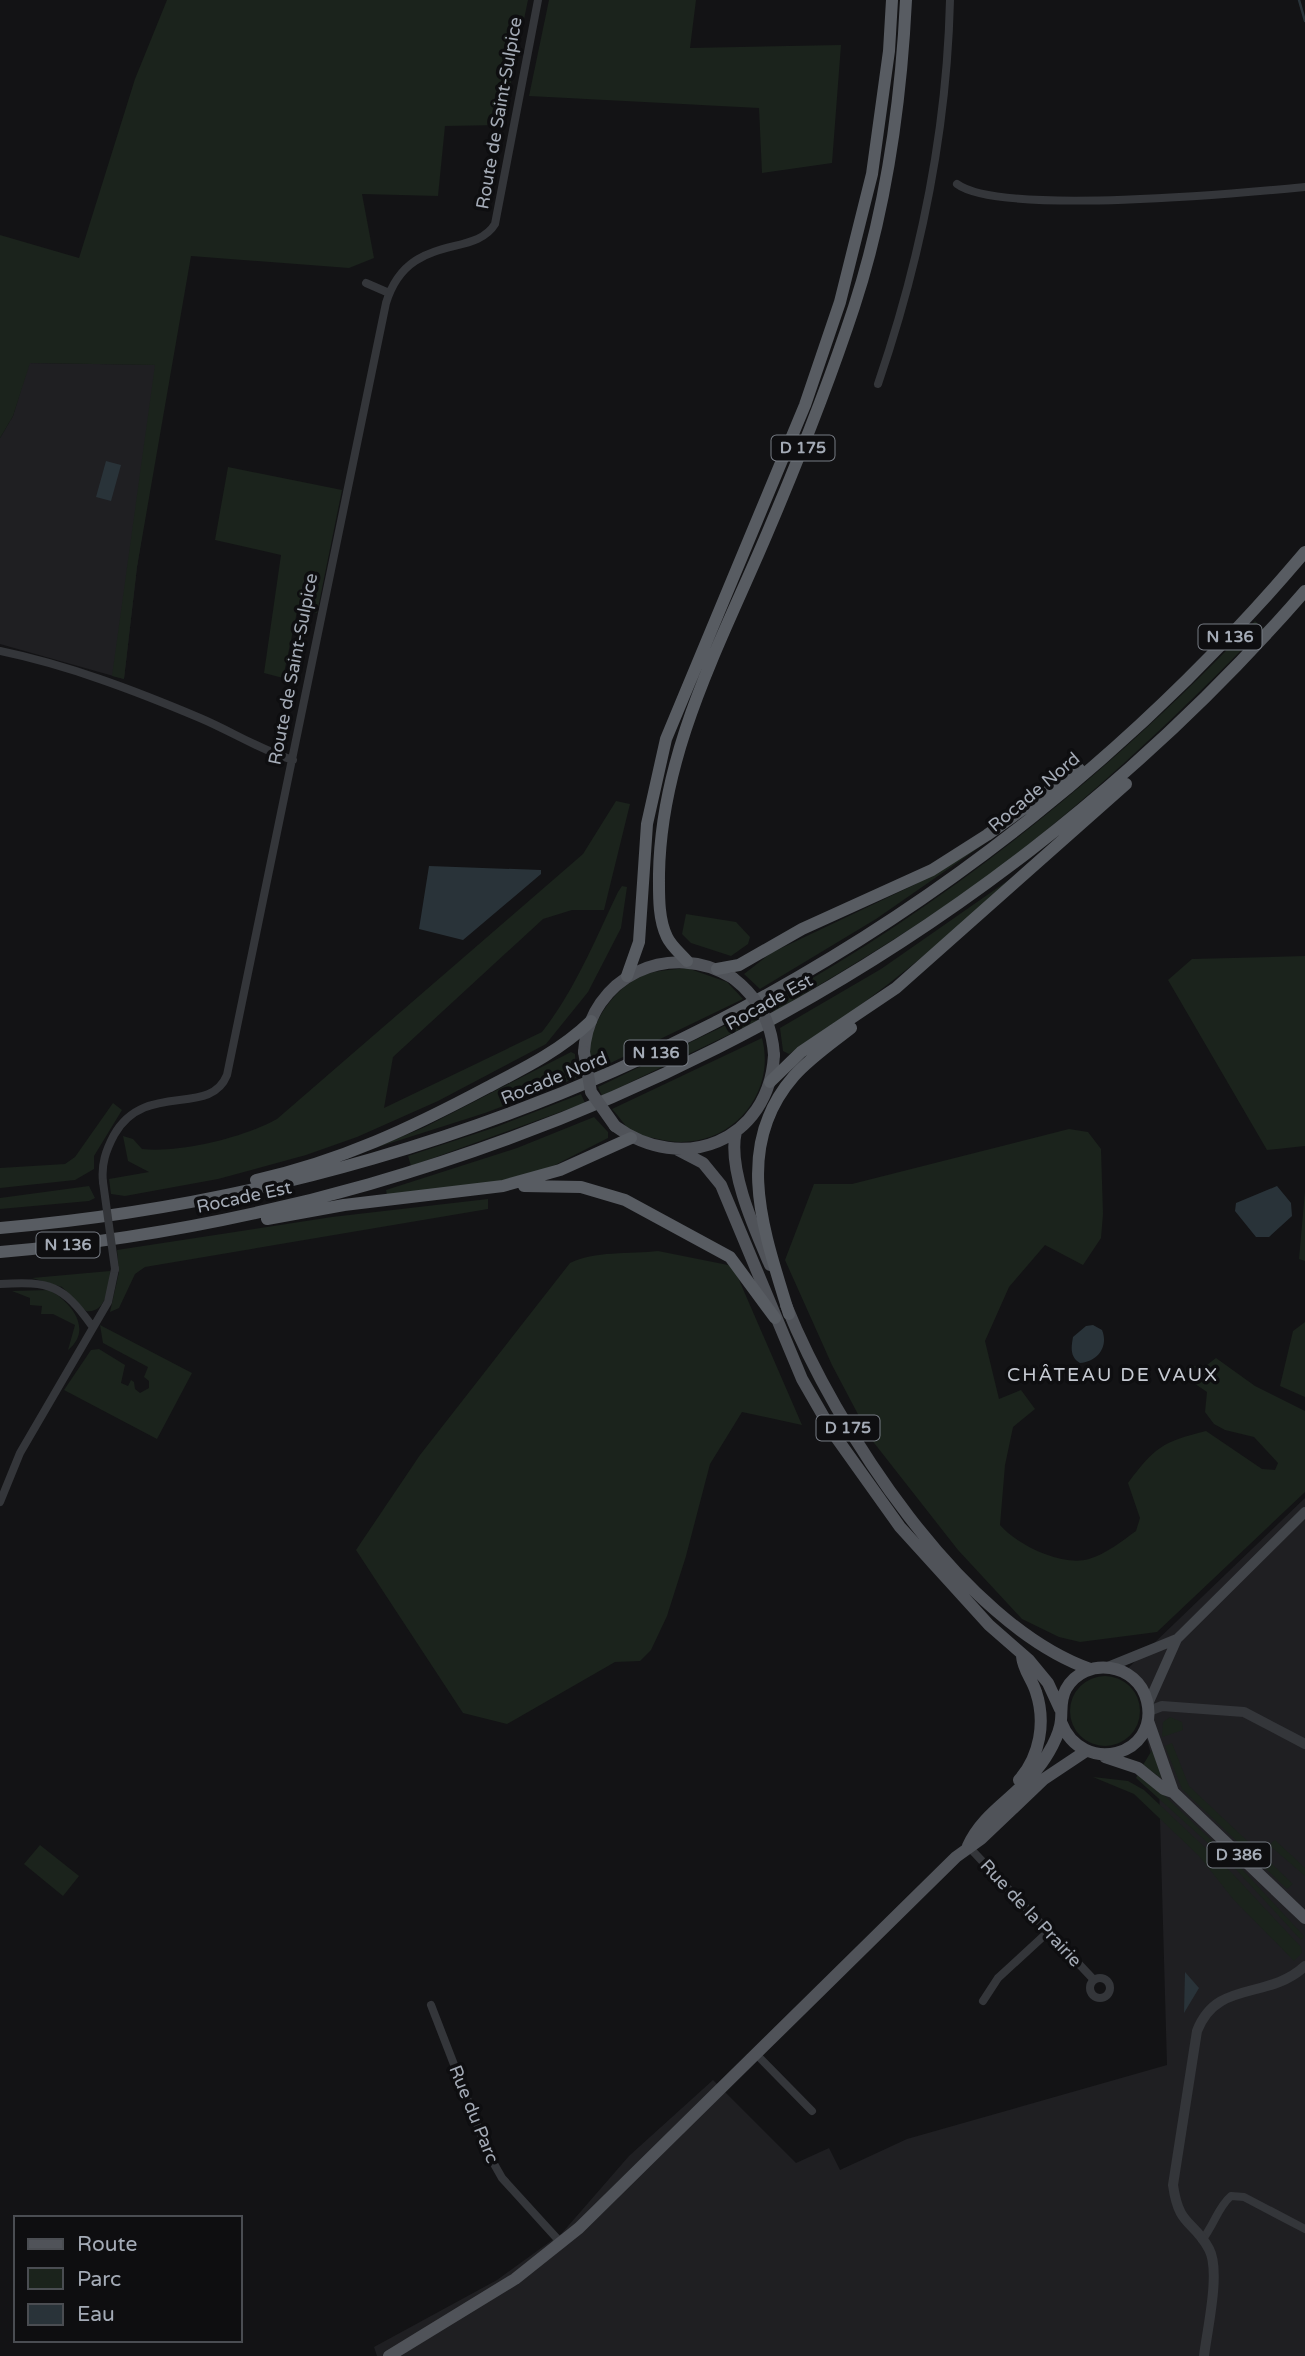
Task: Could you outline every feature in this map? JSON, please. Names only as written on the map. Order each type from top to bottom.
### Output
[{"type":"highway","name":"D 175","points":[[627,976],[639,942],[647,824],[666,738],[805,405],[840,302],[872,174],[889,51],[892,0]]},
{"type":"highway","name":"D 175","points":[[687,961],[673,947],[664,928],[659,884],[662,825],[673,769],[690,714],[820,409],[855,304],[886,176],[904,49],[906,0]]},
{"type":"highway","name":"N 136","points":[[1150,717],[1227,640],[1305,552]]},
{"type":"highway","name":"Rocade Est","points":[[135,1236],[281,1208],[416,1171],[553,1123],[686,1065],[838,983],[956,908],[1072,819],[1167,736],[1224,680],[1305,592]]},
{"type":"highway","points":[[717,969],[739,965],[802,929],[947,862],[1150,717]]},
{"type":"highway","name":"Rocade Nord","points":[[0,1228],[83,1219],[244,1192],[354,1165],[461,1132],[567,1093],[642,1060],[749,1007],[902,914],[1030,821],[1150,717]]},
{"type":"highway","points":[[770,1082],[801,1052],[896,988],[1131,779],[1167,736]]},
{"type":"highway","points":[[789,1314],[758,1201],[757,1158],[765,1123],[780,1095],[804,1065],[879,1008],[896,988]]},
{"type":"highway","points":[[83,1219],[271,1177],[365,1149],[552,1052],[591,1021]]},
{"type":"highway","points":[[503,1186],[560,1170],[631,1138]]},
{"type":"highway","points":[[135,1236],[217,1227],[344,1205],[503,1186],[581,1187],[625,1199],[730,1257],[775,1318]]},
{"type":"highway","name":"N 136","points":[[0,1252],[135,1236]]},
{"type":"main road","points":[[687,961],[717,969],[733,978],[750,993],[763,1012],[771,1033],[774,1055],[770,1082],[758,1108],[736,1131],[709,1146],[678,1150],[656,1148],[631,1138],[615,1126],[591,1092],[584,1052],[591,1021],[605,996],[627,976],[662,962],[687,961]]},
{"type":"main road","name":"D 175","points":[[736,1131],[736,1164],[748,1208],[789,1314],[816,1371],[849,1430],[912,1519],[989,1604],[1029,1639],[1059,1657],[1090,1669]]},
{"type":"main road","name":"D 175","points":[[678,1150],[703,1163],[721,1185],[802,1379],[833,1433],[873,1491],[942,1577],[1043,1676],[1061,1715]]},
{"type":"main road","points":[[1000,1805],[1009,1800],[1040,1766],[1061,1715],[1066,1688],[1073,1680],[1090,1669],[1108,1667],[1177,1639],[1305,1512]]},
{"type":"main road","points":[[1061,1715],[1070,1739],[1086,1751],[1102,1755],[1113,1754],[1132,1746],[1143,1733],[1148,1712],[1177,1639]]},
{"type":"main road","points":[[968,1846],[974,1831],[1000,1805],[1031,1764],[1040,1737],[1039,1703],[1023,1666],[1022,1656]]},
{"type":"main road","points":[[1108,1667],[1135,1679],[1173,1792]]},
{"type":"main road","points":[[389,2356],[485,2300],[562,2244],[968,1846],[981,1839],[1044,1779],[1086,1751]]},
{"type":"main road","name":"D 386","points":[[1102,1755],[1136,1767],[1164,1789],[1173,1792],[1305,1918]]},
{"type":"street","name":"Route de Saint-Sulpice","points":[[0,1502],[20,1453],[108,1302],[114,1269],[103,1182],[102,1167],[106,1151],[129,1115],[159,1102],[212,1094],[223,1084],[389,293],[393,282],[411,263],[487,233],[495,224],[538,0]]},
{"type":"street","points":[[878,384],[908,283],[936,153],[950,0]]},
{"type":"street","points":[[957,184],[967,191],[990,195],[1108,200],[1305,187]]},
{"type":"street","points":[[366,283],[389,293]]},
{"type":"street","points":[[0,651],[29,657],[96,679],[200,718],[293,760]]},
{"type":"street","points":[[0,1284],[37,1283],[58,1288],[76,1304],[92,1326]]},
{"type":"street","points":[[1148,1712],[1162,1706],[1244,1712],[1305,1744]]},
{"type":"street","name":"Rue de la Prairie","points":[[968,1846],[1094,1980]]},
{"type":"street","points":[[983,2001],[998,1978],[1048,1932]]},
{"type":"street","points":[[1204,2356],[1214,2265],[1210,2250],[1186,2224],[1176,2206],[1173,2185],[1197,2031],[1208,2008],[1222,1998],[1284,1981],[1305,1966]]},
{"type":"street","name":"Rue du Parc","points":[[431,2005],[489,2155],[502,2178],[562,2244]]},
{"type":"street","points":[[755,2053],[812,2112]]},
{"type":"street","points":[[1202,2240],[1216,2223],[1222,2204],[1231,2196],[1244,2197],[1305,2229]]},
{"type":"shaded area","points":[[29,363],[170,365],[137,567],[124,679],[0,644],[0,438],[13,416]]},
{"type":"shaded area","points":[[1305,1498],[1305,2356],[377,2356],[374,2347],[497,2280],[562,2233],[629,2156],[713,2080],[796,2163],[829,2148],[840,2170],[907,2139],[1167,2065],[1159,1783],[1144,1729],[1149,1706],[1124,1672]]},
{"type":"green space","points":[[167,0],[528,0],[502,125],[445,126],[438,196],[362,194],[374,258],[349,268],[191,256],[137,567],[124,679],[112,676],[155,365],[30,363],[13,416],[0,438],[0,235],[79,258],[135,79]]},
{"type":"green space","points":[[549,0],[696,0],[690,48],[841,45],[832,163],[762,173],[759,108],[529,96]]},
{"type":"green space","points":[[228,467],[342,490],[317,613],[298,607],[283,678],[264,673],[281,555],[215,540]]},
{"type":"green space","points":[[1255,621],[1263,628],[1143,746],[1048,829],[927,918],[774,1012],[769,1003],[902,922],[1027,830],[1144,730]]},
{"type":"green space","points":[[616,801],[630,804],[604,910],[572,910],[543,919],[393,1057],[384,1108],[542,1032],[574,982],[618,892],[622,886],[627,887],[621,928],[588,992],[546,1044],[438,1101],[357,1137],[306,1155],[218,1179],[125,1196],[111,1194],[109,1179],[149,1172],[128,1161],[123,1136],[133,1139],[142,1149],[174,1149],[229,1138],[277,1119],[583,854]]},
{"type":"green space","points":[[987,842],[876,919],[760,989],[744,974],[771,953],[914,885]]},
{"type":"green space","points":[[1013,877],[877,992],[789,1054],[783,1051],[780,1028],[881,969]]},
{"type":"green space","points":[[686,914],[736,922],[750,937],[748,944],[731,956],[691,943],[682,934]]},
{"type":"green space","points":[[1305,956],[1305,1146],[1267,1150],[1168,980],[1192,959]]},
{"type":"green space","points":[[687,968],[727,982],[743,999],[594,1071],[590,1059],[590,1045],[593,1032],[607,1005],[627,985],[644,975]]},
{"type":"green space","points":[[753,1012],[757,1021],[602,1096],[598,1087]]},
{"type":"green space","points":[[762,1038],[765,1061],[762,1082],[753,1101],[740,1118],[724,1131],[704,1139],[682,1142],[647,1137],[628,1129],[612,1109]]},
{"type":"green space","points":[[571,1052],[575,1054],[576,1078],[485,1113],[375,1148],[425,1127]]},
{"type":"green space","points":[[581,1094],[585,1103],[411,1166],[408,1156],[496,1127]]},
{"type":"green space","points":[[113,1103],[122,1110],[94,1156],[94,1169],[75,1180],[0,1188],[0,1168],[65,1164],[75,1157]]},
{"type":"green space","points":[[594,1117],[608,1132],[608,1138],[555,1165],[513,1180],[387,1195],[386,1190],[517,1148]]},
{"type":"green space","points":[[1069,1129],[1088,1132],[1101,1149],[1101,1238],[1083,1265],[1045,1245],[1009,1287],[985,1341],[999,1399],[1021,1390],[1035,1409],[1013,1427],[1005,1465],[1000,1525],[1017,1540],[1054,1557],[1078,1561],[1095,1557],[1136,1531],[1140,1518],[1128,1483],[1145,1461],[1169,1443],[1206,1431],[1262,1469],[1275,1470],[1278,1463],[1254,1437],[1225,1430],[1214,1424],[1205,1412],[1207,1392],[1182,1375],[1189,1365],[1203,1368],[1216,1358],[1255,1386],[1305,1411],[1305,1492],[1157,1632],[1080,1642],[1059,1637],[1022,1619],[958,1550],[871,1439],[832,1365],[785,1260],[814,1184],[852,1184]]},
{"type":"green space","points":[[89,1186],[95,1198],[89,1201],[0,1209],[0,1198]]},
{"type":"green space","points":[[1305,1191],[1305,1261],[1299,1259]]},
{"type":"green space","points":[[488,1199],[488,1209],[145,1267],[135,1274],[119,1308],[110,1312],[119,1272],[117,1250],[332,1217]]},
{"type":"green space","points":[[658,1251],[733,1266],[802,1425],[742,1412],[710,1464],[667,1616],[651,1650],[640,1661],[615,1662],[507,1724],[463,1713],[356,1550],[420,1455],[570,1263],[590,1256]]},
{"type":"green space","points":[[110,1271],[106,1298],[93,1311],[86,1311],[62,1287],[32,1278]]},
{"type":"green space","points":[[49,1290],[71,1308],[79,1325],[76,1342],[68,1350],[75,1325],[53,1314],[41,1314],[42,1306],[30,1305],[30,1298],[12,1291]]},
{"type":"green space","points":[[1305,1322],[1305,1397],[1280,1386],[1293,1331]]},
{"type":"green space","points":[[100,1325],[192,1373],[157,1439],[64,1390],[91,1350],[99,1349],[125,1365],[121,1383],[128,1386],[131,1380],[140,1393],[149,1388],[149,1381],[144,1377],[148,1367],[103,1343]]},
{"type":"green space","points":[[1098,1676],[1112,1676],[1125,1682],[1134,1691],[1140,1711],[1138,1724],[1130,1736],[1112,1746],[1098,1746],[1085,1740],[1076,1731],[1070,1718],[1070,1704],[1076,1691],[1085,1682]]},
{"type":"green space","points":[[1170,1717],[1182,1722],[1183,1730],[1162,1737],[1163,1722]]},
{"type":"green space","points":[[1172,1743],[1189,1786],[1293,1884],[1287,1889],[1182,1789],[1165,1746]]},
{"type":"green space","points":[[1154,1750],[1161,1778],[1143,1765]]},
{"type":"green space","points":[[1138,1774],[1145,1777],[1242,1869],[1304,1936],[1301,1940],[1231,1864],[1136,1778]]},
{"type":"green space","points":[[1093,1777],[1128,1781],[1144,1790],[1231,1872],[1301,1947],[1302,1953],[1294,1961],[1233,1899],[1199,1856],[1134,1794]]},
{"type":"green space","points":[[1275,1840],[1305,1868],[1305,1876],[1269,1845]]},
{"type":"green space","points":[[40,1845],[79,1876],[63,1896],[24,1864]]},
{"type":"water","points":[[106,461],[121,465],[111,501],[96,497]]},
{"type":"water","points":[[429,866],[541,870],[541,874],[463,940],[419,929]]},
{"type":"water","points":[[1277,1186],[1291,1203],[1292,1216],[1269,1237],[1256,1237],[1235,1211],[1236,1203]]},
{"type":"water","points":[[1093,1325],[1102,1330],[1103,1348],[1092,1360],[1080,1363],[1072,1352],[1073,1337],[1086,1326]]},
{"type":"water","points":[[1185,1972],[1199,1988],[1184,2013]]},
{"type":"waterway","points":[[1299,0],[1305,21]]},
{"type":"district","name":"CHÂTEAU DE VAUX","points":[[1113,1375]]}]
